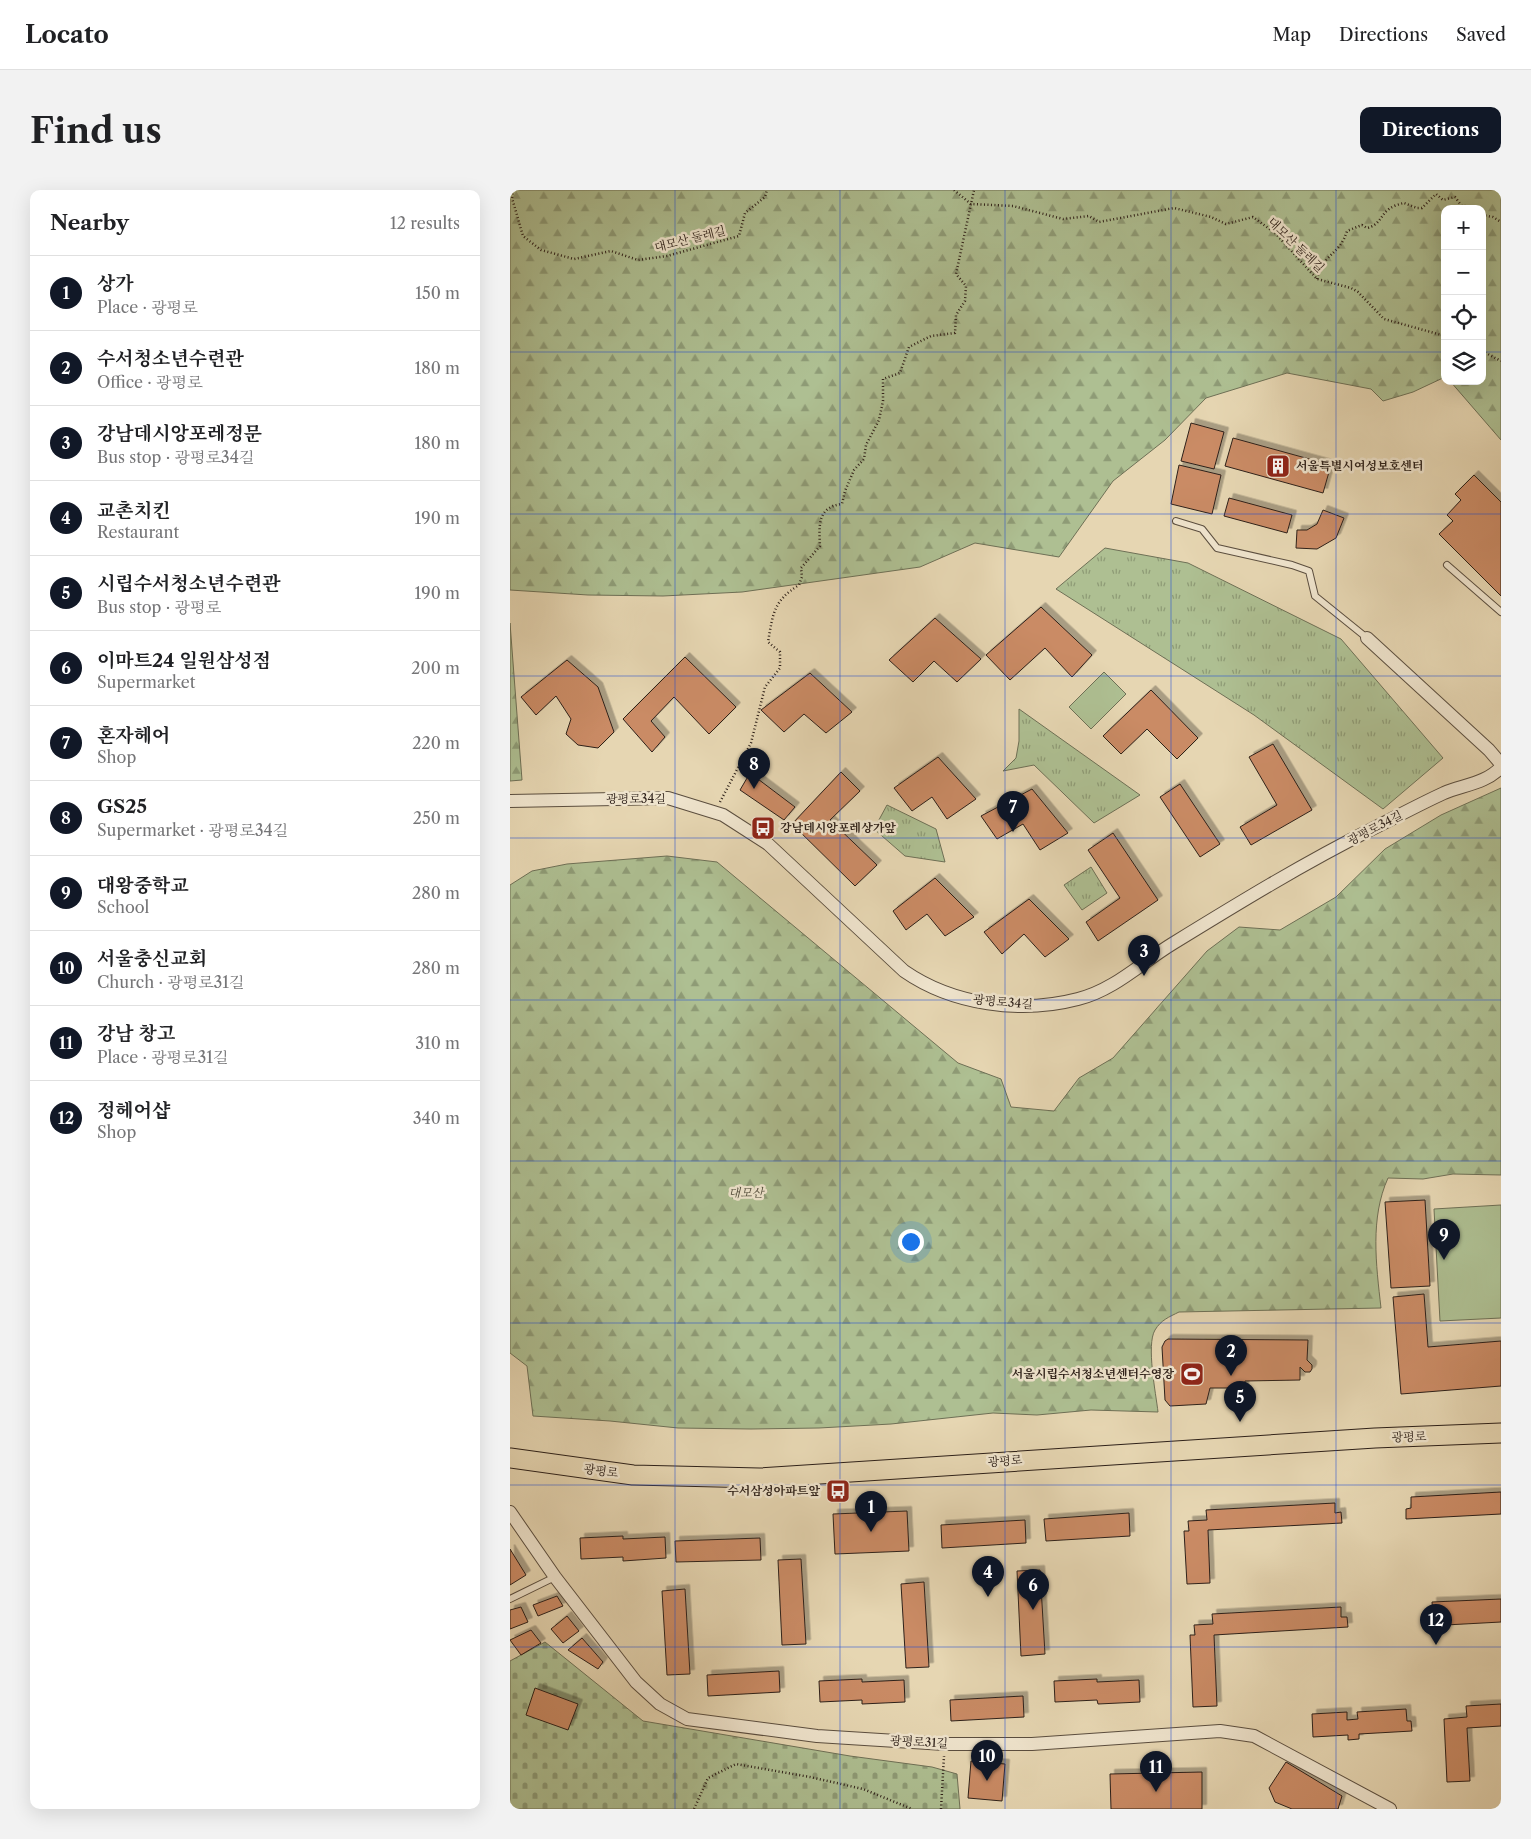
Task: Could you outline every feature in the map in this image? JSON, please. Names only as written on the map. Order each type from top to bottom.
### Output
[{"type":"main road","name":"광평로","points":[[510,1458],[633,1475],[759,1478],[1335,1441],[1501,1434]]},
{"type":"street","name":"광평로34길","points":[[510,801],[668,798],[714,813],[746,829],[768,844],[904,971],[928,987],[962,999],[1014,1006],[1049,1005],[1080,999],[1119,983],[1145,961],[1232,907],[1365,833],[1445,793],[1493,776],[1501,766],[1489,750],[1367,638]]},
{"type":"street","name":"광평로31길","points":[[510,1512],[555,1576],[636,1682],[660,1704],[687,1718],[817,1736],[944,1744],[1032,1744],[1220,1731],[1254,1736],[1390,1809]]},
{"type":"lane","points":[[1176,521],[1202,529],[1217,548],[1292,564],[1309,571],[1316,596],[1367,638]]},
{"type":"lane","points":[[1446,565],[1501,612]]},
{"type":"lane","points":[[510,1599],[555,1576]]},
{"type":"path","name":"대모산 둘레길","points":[[513,190],[512,198],[524,236],[541,250],[574,259],[611,251],[638,260],[667,256],[739,236],[745,213],[766,197],[766,190]]},
{"type":"path","points":[[954,190],[971,204]]},
{"type":"path","points":[[714,813],[751,743],[765,687],[780,668],[780,652],[768,642],[775,607],[785,594],[799,585],[800,568],[820,546],[818,524],[821,514],[832,505],[842,504],[854,470],[864,459],[866,445],[879,420],[883,401],[883,379],[900,372],[909,347],[931,336],[955,333],[956,315],[966,301],[966,286],[956,274],[974,190]]},
{"type":"path","points":[[1317,279],[1320,266],[1344,242],[1347,231],[1362,225],[1367,228],[1373,227],[1390,208],[1404,202],[1422,208],[1436,194],[1443,200],[1455,197],[1461,205]]},
{"type":"path","name":"대모산 둘레길","points":[[971,204],[1013,206],[1063,219],[1089,216],[1099,222],[1174,208],[1212,216],[1226,224],[1254,217],[1275,233],[1317,279],[1358,292],[1384,319],[1441,335]]},
{"type":"path","points":[[1486,216],[1493,217],[1501,222]]},
{"type":"path","points":[[1486,353],[1501,361]]},
{"type":"path","points":[[941,1809],[944,1744]]},
{"type":"path","points":[[694,1809],[708,1778],[736,1764],[810,1776],[863,1789],[912,1809]]},
{"type":"green space","points":[[510,190],[1501,190],[1501,440],[1453,385],[1486,385],[1486,205],[1441,205],[1441,379],[1413,392],[1383,401],[1371,389],[1287,373],[1206,398],[1165,440],[1113,481],[1059,557],[975,543],[920,567],[742,592],[663,596],[588,595],[510,590]]},
{"type":"green space","points":[[1105,548],[1188,563],[1341,639],[1443,758],[1383,809],[1254,715],[1056,589]]},
{"type":"green space","points":[[510,623],[522,780],[510,781]]},
{"type":"green space","points":[[1104,672],[1126,694],[1091,729],[1069,707]]},
{"type":"green space","points":[[1019,709],[1140,795],[1094,823],[1034,765],[1003,771],[1016,758],[1019,741]]},
{"type":"green space","name":"대모산","points":[[1501,788],[1501,1175],[1453,1174],[1423,1179],[1388,1178],[1382,1193],[1379,1209],[1376,1242],[1381,1308],[1179,1312],[1160,1324],[1152,1337],[1151,1358],[1158,1412],[1091,1410],[1037,1415],[993,1413],[891,1424],[751,1429],[678,1428],[533,1416],[527,1366],[510,1353],[510,885],[532,871],[567,864],[667,856],[717,862],[958,1063],[1001,1079],[1011,1107],[1054,1111],[1079,1078],[1113,1058],[1207,951],[1239,927],[1280,930],[1336,897],[1385,849],[1441,815]]},
{"type":"green space","points":[[887,805],[936,829],[945,862],[905,856],[874,829]]},
{"type":"green space","points":[[1091,867],[1107,893],[1082,910],[1064,885]]},
{"type":"green space","points":[[1501,1205],[1501,1318],[1440,1321],[1434,1209]]},
{"type":"green space","points":[[545,1642],[643,1721],[850,1756],[932,1767],[957,1774],[960,1809],[510,1809],[510,1661]]},
{"type":"building","points":[[1191,423],[1224,432],[1214,469],[1181,461]]},
{"type":"building","name":"서울특별시여성보호센터","points":[[1233,438],[1331,465],[1323,493],[1225,466]]},
{"type":"building","points":[[1179,465],[1221,475],[1212,514],[1171,504]]},
{"type":"building","points":[[1474,475],[1501,502],[1501,596],[1439,534],[1453,521],[1447,515],[1461,500],[1455,494]]},
{"type":"building","points":[[1229,498],[1292,515],[1287,533],[1224,516]]},
{"type":"building","points":[[1323,510],[1344,518],[1336,538],[1317,549],[1296,548],[1297,530],[1307,530],[1317,524]]},
{"type":"building","points":[[1041,607],[1092,655],[1072,677],[1045,648],[1010,680],[986,655]]},
{"type":"building","points":[[935,618],[981,659],[957,682],[934,661],[913,682],[889,660]]},
{"type":"building","points":[[685,657],[736,707],[709,734],[674,697],[651,721],[665,737],[652,752],[623,719]]},
{"type":"building","points":[[567,660],[598,687],[614,732],[598,748],[578,745],[566,734],[571,719],[556,696],[536,715],[521,697]]},
{"type":"building","points":[[810,673],[852,712],[826,733],[804,714],[784,732],[761,710]]},
{"type":"building","points":[[1151,690],[1198,738],[1177,759],[1147,729],[1121,754],[1103,736]]},
{"type":"building","points":[[1273,744],[1312,810],[1251,845],[1240,827],[1277,805],[1249,757]]},
{"type":"building","points":[[938,757],[976,799],[947,819],[932,797],[912,811],[894,788]]},
{"type":"building","points":[[841,772],[860,791],[830,820],[877,865],[855,886],[792,824]]},
{"type":"building","points":[[750,773],[795,807],[784,820],[740,790]]},
{"type":"building","points":[[1180,784],[1220,844],[1200,857],[1160,797]]},
{"type":"building","points":[[1032,789],[1068,833],[1040,850],[1023,824],[997,839],[981,816]]},
{"type":"building","points":[[1113,833],[1158,900],[1098,941],[1086,922],[1120,898],[1088,850]]},
{"type":"building","points":[[935,878],[974,917],[945,936],[927,914],[906,930],[893,911]]},
{"type":"building","points":[[1029,899],[1069,939],[1045,957],[1024,934],[1002,954],[984,932]]},
{"type":"building","points":[[1425,1200],[1430,1286],[1391,1288],[1385,1202]]},
{"type":"building","points":[[1424,1294],[1428,1347],[1501,1341],[1501,1386],[1401,1394],[1393,1297]]},
{"type":"building","points":[[1168,1339],[1308,1340],[1307,1360],[1312,1365],[1312,1369],[1310,1372],[1305,1372],[1300,1367],[1300,1380],[1245,1381],[1244,1388],[1210,1388],[1206,1404],[1170,1406],[1165,1400],[1162,1347]]},
{"type":"building","points":[[1501,1492],[1501,1514],[1406,1519],[1406,1509],[1411,1508],[1411,1497]]},
{"type":"building","points":[[1335,1503],[1335,1513],[1341,1512],[1342,1523],[1208,1530],[1210,1583],[1187,1584],[1184,1531],[1189,1531],[1188,1521],[1207,1520],[1206,1510]]},
{"type":"building","points":[[907,1511],[909,1551],[835,1554],[833,1514]]},
{"type":"building","points":[[1129,1513],[1130,1536],[1046,1541],[1044,1519]]},
{"type":"building","points":[[1025,1520],[1026,1543],[942,1548],[941,1525]]},
{"type":"building","points":[[623,1536],[623,1539],[665,1537],[666,1558],[623,1561],[623,1557],[581,1559],[580,1538]]},
{"type":"building","points":[[760,1538],[761,1560],[676,1562],[675,1541]]},
{"type":"building","points":[[510,1549],[526,1575],[510,1585]]},
{"type":"building","points":[[801,1559],[806,1644],[782,1645],[778,1560]]},
{"type":"building","points":[[1040,1570],[1045,1654],[1021,1656],[1017,1571]]},
{"type":"building","points":[[924,1582],[929,1667],[906,1668],[901,1584]]},
{"type":"building","points":[[685,1589],[690,1674],[667,1675],[662,1591]]},
{"type":"building","points":[[557,1596],[563,1606],[538,1616],[533,1605]]},
{"type":"building","points":[[1501,1599],[1501,1622],[1427,1626],[1427,1615],[1433,1615],[1432,1602]]},
{"type":"building","points":[[521,1607],[528,1622],[510,1629],[510,1610]]},
{"type":"building","points":[[1341,1607],[1341,1617],[1347,1617],[1348,1627],[1214,1635],[1217,1706],[1193,1707],[1190,1635],[1195,1635],[1194,1625],[1213,1624],[1212,1614]]},
{"type":"building","points":[[567,1616],[579,1631],[563,1643],[551,1629]]},
{"type":"building","points":[[531,1630],[541,1643],[521,1655],[510,1640]]},
{"type":"building","points":[[582,1638],[603,1662],[598,1669],[568,1650]]},
{"type":"building","points":[[779,1671],[780,1692],[708,1696],[707,1675]]},
{"type":"building","points":[[862,1679],[862,1682],[904,1680],[905,1702],[862,1704],[862,1700],[820,1702],[819,1681]]},
{"type":"building","points":[[1097,1679],[1097,1682],[1139,1680],[1140,1702],[1098,1704],[1097,1700],[1055,1702],[1054,1681]]},
{"type":"building","points":[[535,1688],[578,1704],[568,1730],[526,1715]]},
{"type":"building","points":[[1023,1696],[1024,1717],[951,1721],[950,1700]]},
{"type":"building","points":[[1501,1704],[1501,1726],[1467,1728],[1470,1781],[1447,1782],[1444,1719],[1467,1717],[1466,1706]]},
{"type":"building","points":[[1406,1709],[1407,1721],[1411,1721],[1412,1731],[1359,1734],[1359,1739],[1348,1740],[1348,1735],[1313,1737],[1312,1714],[1347,1712],[1347,1720],[1358,1719],[1357,1712]]},
{"type":"building","points":[[971,1761],[1005,1764],[1002,1801],[968,1798]]},
{"type":"building","points":[[1286,1762],[1342,1796],[1338,1809],[1292,1809],[1275,1802],[1269,1788]]},
{"type":"building","points":[[1202,1772],[1202,1809],[1111,1809],[1110,1774]]},
{"type":"place","name":"서울특별시여성보호센터","points":[[1278,466]]},
{"type":"place","name":"GS25","points":[[754,789]]},
{"type":"place","name":"강남데시앙포레상가앞","points":[[763,828]]},
{"type":"place","name":"혼자헤어","points":[[1013,832]]},
{"type":"place","name":"강남데시앙포레정문","points":[[1144,976]]},
{"type":"place","name":"대왕중학교","points":[[1444,1260]]},
{"type":"place","name":"서울시립수서청소년센터수영장","points":[[1192,1374]]},
{"type":"place","name":"수서청소년수련관","points":[[1231,1376]]},
{"type":"place","name":"시립수서청소년수련관","points":[[1240,1422]]},
{"type":"place","name":"수서삼성아파트앞","points":[[838,1491]]},
{"type":"place","name":"상가","points":[[871,1532]]},
{"type":"place","name":"교촌치킨","points":[[988,1597]]},
{"type":"place","name":"이마트24 일원삼성점","points":[[1033,1610]]},
{"type":"place","name":"정헤어샵","points":[[1436,1645]]},
{"type":"place","name":"서울충신교회","points":[[987,1781]]},
{"type":"place","name":"강남 창고","points":[[1156,1792]]}]
